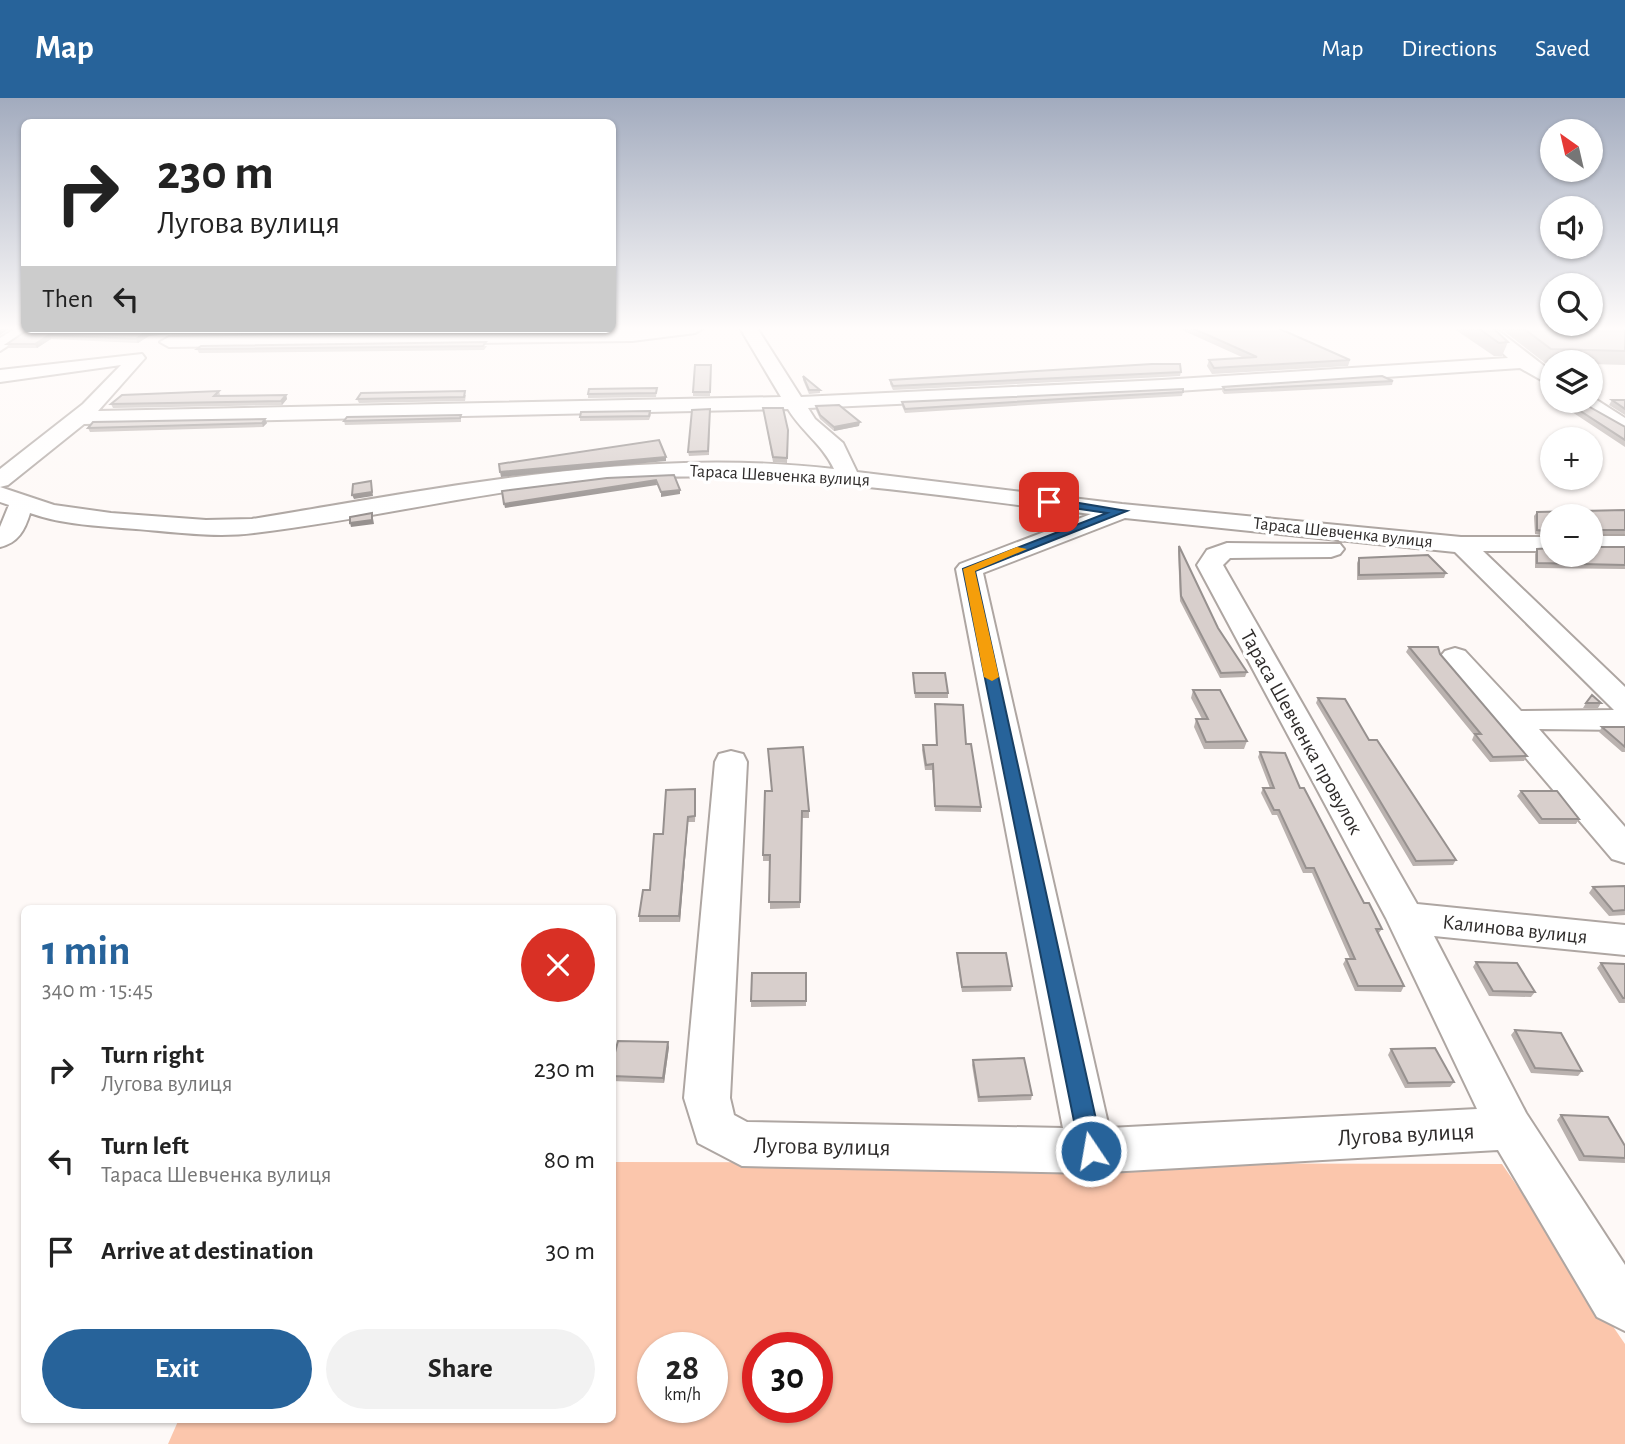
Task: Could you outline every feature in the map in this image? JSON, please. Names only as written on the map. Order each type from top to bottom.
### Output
[{"type":"street","points":[[0,480],[107,391]]},
{"type":"street","points":[[789,391],[807,423],[835,448],[848,477]]},
{"type":"street","points":[[77,418],[797,403],[1059,391]]},
{"type":"street","points":[[1603,413],[1625,427]]},
{"type":"street","name":"Тараса Шевченка вулиця","points":[[10,499],[50,512],[159,525],[252,526],[462,492],[592,475],[658,470],[807,473],[1122,511],[1461,544],[1540,544]]},
{"type":"street","points":[[0,540],[13,529],[10,499]]},
{"type":"street","points":[[1091,1151],[969,569],[1122,511]]},
{"type":"street","points":[[1603,543],[1625,543]]},
{"type":"street","points":[[1461,544],[1625,704]]},
{"type":"street","name":"Тараса Шевченка провулок","points":[[1461,544],[1227,551],[1216,555],[1210,565],[1405,918],[1510,1128]]},
{"type":"street","points":[[1455,657],[1625,850]]},
{"type":"street","points":[[1525,734],[1521,723],[1528,719],[1625,720]]},
{"type":"street","name":"Лугова вулиця","points":[[731,762],[707,1098],[714,1128],[742,1144],[1091,1151],[1510,1128]]},
{"type":"street","name":"Калинова вулиця","points":[[1405,918],[1625,940]]},
{"type":"street","points":[[1510,1128],[1616,1298],[1625,1305]]},
{"type":"shaded area","points":[[616,1162],[1502,1164],[1625,1344],[1625,1444],[168,1444],[177,1423],[616,1423]]},
{"type":"building","points":[[219,391],[214,396],[286,395],[281,401],[111,404],[122,395]]},
{"type":"building","points":[[465,391],[464,397],[357,399],[361,393]]},
{"type":"building","points":[[589,391],[656,391],[656,393],[588,394]]},
{"type":"building","points":[[1144,391],[1183,391],[905,409],[902,402]]},
{"type":"building","points":[[1612,400],[1625,400],[1625,409]]},
{"type":"building","points":[[839,405],[860,422],[834,427],[820,415],[816,406]]},
{"type":"building","points":[[763,408],[783,408],[788,430],[787,458],[773,457]]},
{"type":"building","points":[[710,409],[708,451],[688,452],[692,410]]},
{"type":"building","points":[[650,411],[649,416],[580,417],[581,412]]},
{"type":"building","points":[[1583,413],[1600,413],[1625,427],[1625,440]]},
{"type":"building","points":[[461,415],[460,418],[344,421],[347,417]]},
{"type":"building","points":[[265,419],[262,423],[88,428],[93,422]]},
{"type":"building","points":[[659,440],[666,457],[500,472],[499,464]]},
{"type":"building","points":[[674,475],[680,490],[661,492],[656,480],[504,504],[502,491],[607,478]]},
{"type":"building","points":[[371,481],[372,492],[352,495],[353,484]]},
{"type":"building","points":[[1603,510],[1625,510],[1625,530],[1603,530]]},
{"type":"building","points":[[1537,512],[1540,512],[1540,530],[1537,530]]},
{"type":"building","points":[[372,513],[372,520],[350,523],[350,517]]},
{"type":"building","points":[[1179,546],[1218,628],[1247,672],[1221,673],[1181,596]]},
{"type":"building","points":[[1603,547],[1625,547],[1625,565],[1603,564]]},
{"type":"building","points":[[1537,549],[1540,549],[1540,563],[1537,563]]},
{"type":"building","points":[[1428,555],[1446,573],[1359,575],[1359,558]]},
{"type":"building","points":[[1409,647],[1438,647],[1440,654],[1527,756],[1493,757],[1475,734],[1481,734]]},
{"type":"building","points":[[913,673],[945,673],[948,693],[915,693]]},
{"type":"building","points":[[1193,690],[1220,690],[1247,741],[1206,742],[1196,719],[1208,719]]},
{"type":"building","points":[[1592,695],[1601,703],[1586,703]]},
{"type":"building","points":[[1318,698],[1345,699],[1369,740],[1377,740],[1456,860],[1416,861]]},
{"type":"building","points":[[935,704],[963,705],[966,744],[971,744],[981,807],[935,806],[933,764],[926,765],[923,745],[937,745]]},
{"type":"building","points":[[1602,727],[1625,727],[1625,747]]},
{"type":"building","points":[[803,747],[809,811],[802,811],[800,902],[769,902],[770,855],[763,855],[765,791],[772,791],[768,749]]},
{"type":"building","points":[[1260,752],[1285,753],[1300,788],[1304,788],[1364,903],[1369,903],[1382,929],[1376,929],[1404,986],[1358,986],[1346,959],[1355,959],[1314,868],[1306,868],[1279,810],[1274,810],[1263,788],[1274,788]]},
{"type":"building","points":[[695,789],[695,816],[688,817],[679,916],[639,916],[643,890],[650,890],[654,834],[663,834],[666,790]]},
{"type":"building","points":[[1521,791],[1557,791],[1579,819],[1542,819]]},
{"type":"building","points":[[1625,886],[1625,910],[1613,911],[1593,887]]},
{"type":"building","points":[[957,953],[1006,953],[1012,986],[962,987]]},
{"type":"building","points":[[1476,962],[1517,963],[1535,992],[1493,991]]},
{"type":"building","points":[[1601,963],[1625,964],[1625,998],[1623,998]]},
{"type":"building","points":[[752,973],[806,973],[806,1001],[751,1001]]},
{"type":"building","points":[[1515,1030],[1561,1033],[1582,1071],[1535,1068]]},
{"type":"building","points":[[618,1041],[668,1042],[663,1078],[616,1076]]},
{"type":"building","points":[[1435,1048],[1454,1082],[1408,1083],[1391,1049]]},
{"type":"building","points":[[1024,1058],[1032,1095],[979,1097],[973,1060]]},
{"type":"building","points":[[1561,1115],[1608,1117],[1625,1146],[1625,1158],[1584,1156]]},
{"type":"slow traffic","points":[[992,677],[969,569],[1021,549]]},
{"type":"route","points":[[1049,502],[1122,511],[969,569],[1091,1151]]}]
